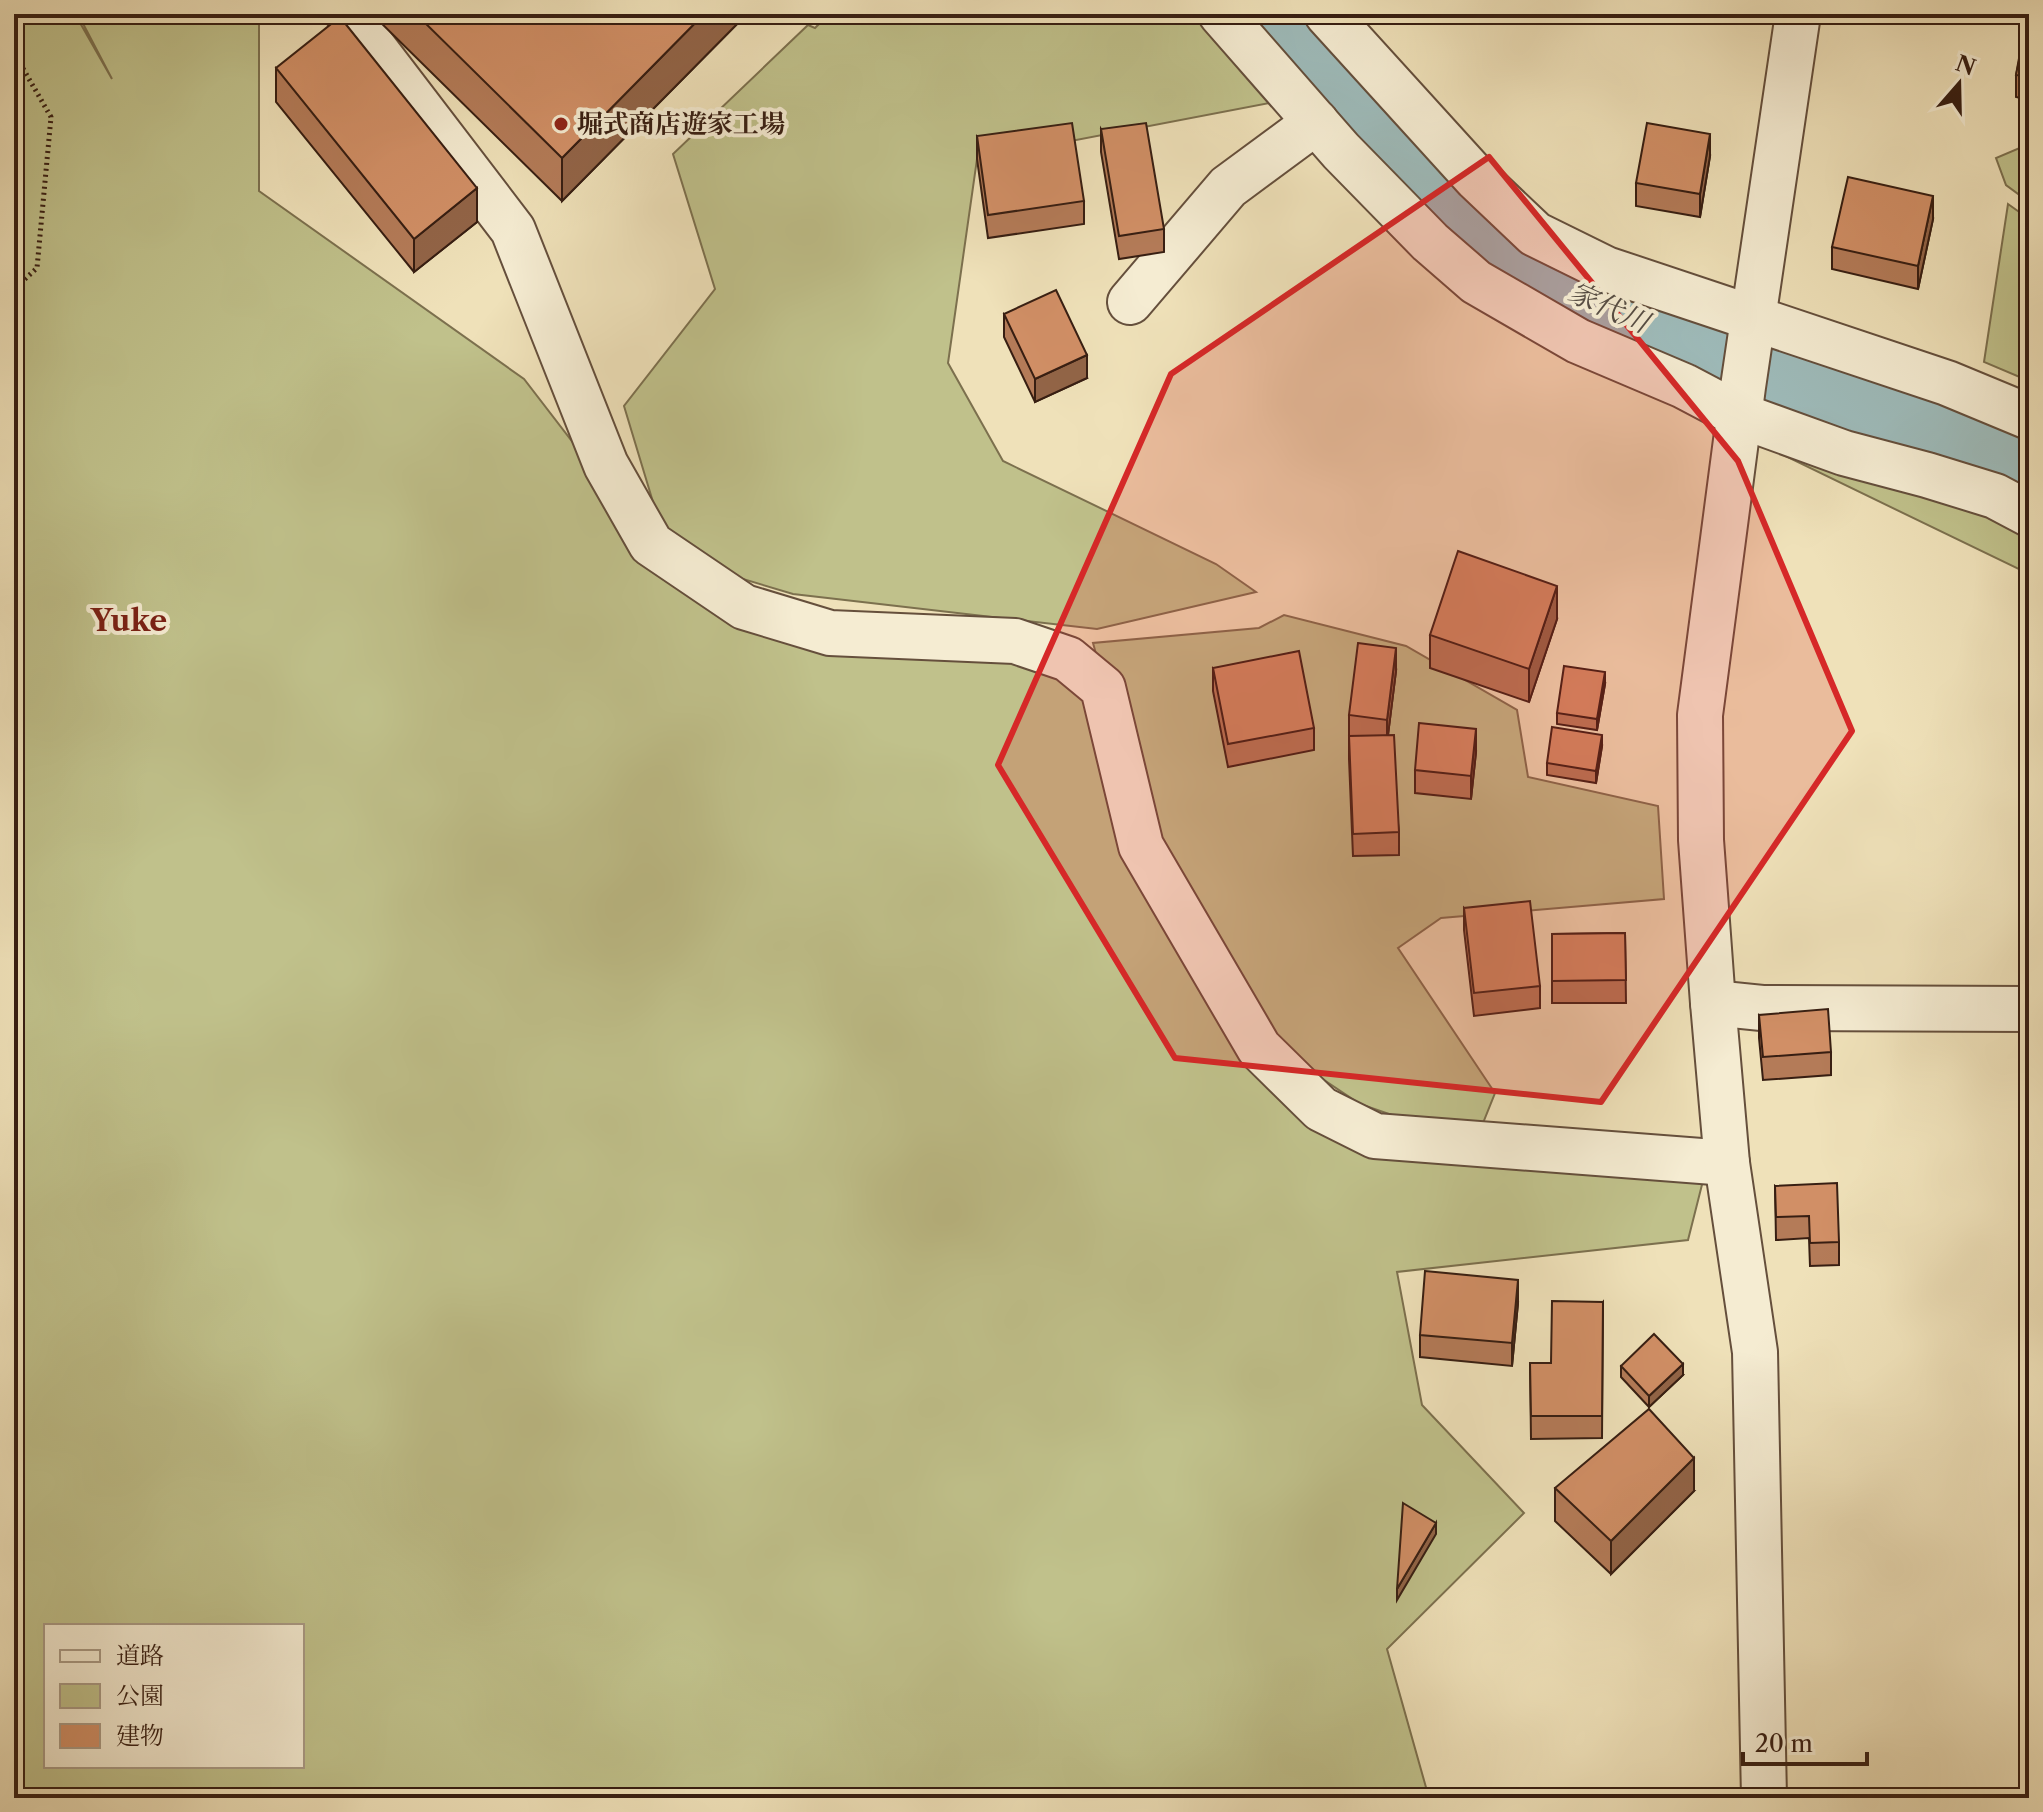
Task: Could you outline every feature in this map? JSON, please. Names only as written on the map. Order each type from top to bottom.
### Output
[{"type":"street","points":[[348,14],[513,230],[606,465],[651,544],[744,607],[830,633],[1015,641],[1068,659],[1103,688],[1141,846],[1259,1048],[1321,1109],[1375,1136],[1727,1163]]},
{"type":"street","points":[[1221,14],[1341,151],[1430,242],[1476,282],[1578,341],[1684,386],[1741,401],[1844,453],[1995,496],[2029,514]]},
{"type":"street","points":[[1327,14],[1476,178],[1535,234],[1606,269],[1947,383],[2029,417]]},
{"type":"street","points":[[1764,1798],[1755,1352],[1727,1163],[1713,1003],[1701,840],[1700,715],[1741,401],[1798,14]]},
{"type":"street","points":[[1130,302],[1228,187],[1316,122]]},
{"type":"street","points":[[1713,1003],[1762,1008],[2029,1009]]},
{"type":"path","points":[[14,289],[37,268],[51,117],[15,57]]},
{"type":"highlighted area","points":[[1489,157],[1738,461],[1852,731],[1601,1102],[1175,1058],[998,765],[1171,374]]},
{"type":"green space","points":[[14,14],[75,14],[112,79],[78,14],[259,14],[259,191],[524,379],[651,544],[669,555],[624,406],[715,289],[673,154],[808,25],[815,28],[829,14],[1220,14],[1295,98],[977,159],[948,363],[1003,461],[1216,564],[1256,592],[1097,629],[793,594],[673,558],[744,607],[1068,659],[1134,791],[1093,643],[1259,628],[1284,615],[1406,646],[1517,710],[1528,777],[1658,806],[1664,899],[1441,918],[1398,948],[1495,1093],[1475,1143],[1708,1161],[1688,1240],[1397,1272],[1422,1405],[1524,1513],[1387,1649],[1429,1798],[14,1798]],"holes":[[[1252,1032],[1360,1104],[1470,1142],[1375,1136]]]},
{"type":"green space","points":[[1231,14],[1319,14],[1529,237],[1722,312],[1697,375],[1502,279],[1384,179]]},
{"type":"green space","points":[[2029,144],[2029,202],[2006,185],[1996,158]]},
{"type":"green space","points":[[2008,204],[2029,219],[2029,381],[1984,362]]},
{"type":"green space","points":[[1786,338],[2029,425],[2029,574],[1777,452]]},
{"type":"building","points":[[416,14],[704,14],[562,158]]},
{"type":"building","points":[[2029,14],[2029,77],[2016,75]]},
{"type":"building","points":[[340,17],[477,188],[414,239],[276,68]]},
{"type":"building","points":[[1072,123],[1084,201],[988,215],[977,136]]},
{"type":"building","points":[[1146,123],[1164,229],[1119,236],[1101,129]]},
{"type":"building","points":[[1647,123],[1710,134],[1700,194],[1636,183]]},
{"type":"building","points":[[1848,177],[1933,196],[1918,266],[1832,247]]},
{"type":"building","points":[[1056,290],[1087,355],[1035,379],[1004,314]]},
{"type":"building","points":[[1458,551],[1557,586],[1529,669],[1430,635]]},
{"type":"building","points":[[1358,643],[1396,648],[1387,720],[1349,715]]},
{"type":"building","points":[[1299,651],[1314,728],[1228,744],[1213,668]]},
{"type":"building","points":[[1564,666],[1605,672],[1597,719],[1557,713]]},
{"type":"building","points":[[1419,723],[1476,729],[1471,776],[1415,770]]},
{"type":"building","points":[[1552,727],[1602,735],[1596,771],[1547,763]]},
{"type":"building","points":[[1394,735],[1399,832],[1353,834],[1349,736]]},
{"type":"building","points":[[1530,901],[1540,986],[1474,993],[1464,908]]},
{"type":"building","points":[[1625,933],[1626,980],[1552,981],[1552,934]]},
{"type":"building","points":[[1828,1009],[1831,1052],[1763,1057],[1759,1015]]},
{"type":"building","points":[[1837,1183],[1839,1242],[1810,1243],[1809,1216],[1776,1217],[1775,1186]]},
{"type":"building","points":[[1425,1271],[1518,1280],[1512,1343],[1420,1335]]},
{"type":"building","points":[[1552,1301],[1603,1302],[1602,1416],[1531,1416],[1530,1363],[1551,1363]]},
{"type":"building","points":[[1654,1334],[1683,1364],[1649,1396],[1621,1366]]},
{"type":"building","points":[[1649,1409],[1694,1458],[1611,1541],[1555,1488]]},
{"type":"building","points":[[1403,1503],[1436,1523],[1397,1589]]},
{"type":"waterway","name":"家代川","points":[[1273,14],[1440,196],[1521,266],[1624,316],[1883,413],[2029,473]]},
{"type":"place","name":"堀式商店遊家工場","points":[[561,124]]},
{"type":"district","name":"Yuke","points":[[129,621]]}]
